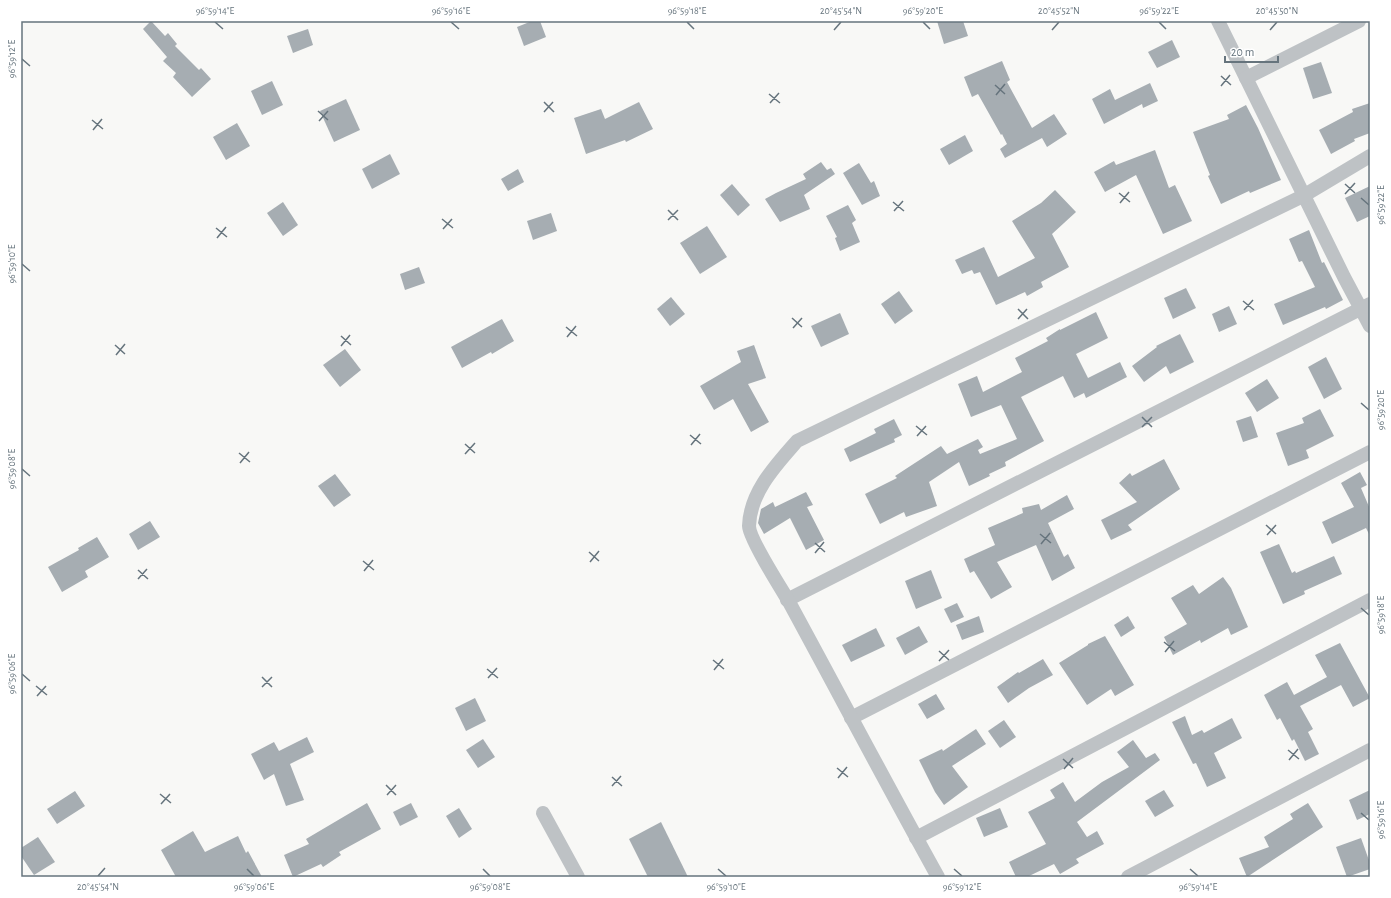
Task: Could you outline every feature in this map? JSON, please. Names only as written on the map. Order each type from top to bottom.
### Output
[{"type":"street","points":[[1218,21],[1303,196],[1365,306],[1370,326]]},
{"type":"street","points":[[1246,78],[1360,21]]},
{"type":"street","points":[[938,877],[788,600],[756,545],[749,527],[752,503],[770,473],[797,441],[1303,196],[1370,156]]},
{"type":"street","points":[[788,600],[1365,306]]},
{"type":"street","points":[[851,718],[1370,452]]},
{"type":"street","points":[[916,838],[1370,600]]},
{"type":"street","points":[[1128,877],[1370,750]]},
{"type":"street","points":[[543,814],[578,877]]},
{"type":"building","points":[[151,21],[165,36],[168,33],[177,44],[175,46],[199,70],[201,68],[211,79],[192,97],[173,77],[176,73],[163,61],[167,57],[143,29]]},
{"type":"building","points":[[532,21],[540,21],[546,37],[524,46],[517,27]]},
{"type":"building","points":[[937,21],[963,21],[968,36],[944,44]]},
{"type":"building","points":[[308,29],[313,45],[293,53],[287,36]]},
{"type":"building","points":[[1172,40],[1180,57],[1157,68],[1148,52]]},
{"type":"building","points":[[1002,61],[1010,80],[1007,82],[1032,128],[1054,114],[1067,134],[1047,147],[1042,138],[1005,158],[1000,149],[1007,144],[1002,134],[1001,135],[978,94],[972,97],[964,77]]},
{"type":"building","points":[[1321,62],[1332,93],[1313,99],[1303,68]]},
{"type":"building","points":[[272,81],[283,105],[262,115],[251,91]]},
{"type":"building","points":[[1150,83],[1158,101],[1143,108],[1142,104],[1104,124],[1092,99],[1110,89],[1115,100]]},
{"type":"building","points":[[346,99],[360,130],[334,142],[320,111]]},
{"type":"building","points":[[639,102],[653,129],[626,142],[625,140],[586,154],[574,118],[601,109],[605,119]]},
{"type":"building","points":[[1370,103],[1370,133],[1354,139],[1355,141],[1331,154],[1319,130],[1353,112],[1352,109]]},
{"type":"building","points":[[1246,105],[1281,180],[1250,193],[1249,191],[1221,204],[1208,176],[1210,175],[1193,132],[1229,119],[1227,115]]},
{"type":"building","points":[[237,123],[250,146],[226,160],[213,137]]},
{"type":"building","points":[[965,135],[973,151],[949,165],[940,149]]},
{"type":"building","points":[[1155,150],[1169,188],[1175,185],[1192,221],[1163,234],[1136,175],[1105,192],[1094,172],[1114,161],[1116,165]]},
{"type":"building","points":[[390,154],[400,174],[372,189],[362,169]]},
{"type":"building","points":[[821,162],[827,170],[831,168],[835,174],[804,195],[810,209],[780,222],[765,199],[806,179],[803,174]]},
{"type":"building","points":[[859,163],[871,183],[874,181],[880,196],[862,205],[843,173]]},
{"type":"building","points":[[518,169],[524,182],[508,191],[501,179]]},
{"type":"building","points":[[732,184],[750,205],[738,216],[720,195]]},
{"type":"building","points":[[1370,186],[1370,216],[1357,222],[1345,198]]},
{"type":"building","points":[[1055,190],[1076,212],[1052,234],[1069,267],[1041,282],[1043,287],[1027,296],[1025,292],[996,305],[980,272],[974,274],[972,270],[962,274],[955,260],[984,247],[998,277],[1035,258],[1012,221],[1041,203]]},
{"type":"building","points":[[283,202],[298,225],[283,236],[267,213]]},
{"type":"building","points":[[848,205],[856,220],[852,223],[860,242],[840,251],[835,238],[837,237],[826,216]]},
{"type":"building","points":[[551,213],[557,231],[533,240],[527,221]]},
{"type":"building","points":[[707,226],[727,257],[700,274],[680,243]]},
{"type":"building","points":[[1309,230],[1322,263],[1324,262],[1343,300],[1326,309],[1325,307],[1283,325],[1274,304],[1315,287],[1302,261],[1299,262],[1289,239]]},
{"type":"building","points":[[419,267],[425,283],[405,290],[400,274]]},
{"type":"building","points":[[1186,288],[1196,308],[1173,319],[1164,298]]},
{"type":"building","points":[[899,291],[913,311],[895,324],[881,304]]},
{"type":"building","points":[[671,297],[685,314],[670,326],[657,309]]},
{"type":"building","points":[[1229,306],[1237,324],[1219,332],[1212,314]]},
{"type":"building","points":[[1096,312],[1108,338],[1076,354],[1088,378],[1120,362],[1127,377],[1086,398],[1084,393],[1074,398],[1063,376],[1021,397],[1044,441],[1005,462],[1006,466],[989,474],[990,476],[969,486],[959,462],[929,482],[937,506],[906,517],[904,512],[880,524],[865,494],[897,478],[895,476],[941,446],[947,454],[978,439],[983,447],[978,450],[980,454],[1017,439],[1001,405],[971,417],[958,384],[977,376],[983,392],[1022,372],[1015,358],[1048,341],[1046,338],[1060,329]]},
{"type":"building","points":[[840,313],[849,334],[821,347],[811,326]]},
{"type":"building","points":[[502,319],[514,341],[492,354],[491,352],[462,368],[451,347]]},
{"type":"building","points":[[1180,334],[1194,362],[1170,374],[1166,366],[1144,382],[1132,366],[1157,347],[1156,346]]},
{"type":"building","points":[[754,345],[766,378],[748,384],[769,422],[751,432],[733,399],[714,410],[700,386],[741,362],[737,351]]},
{"type":"building","points":[[345,349],[361,370],[340,387],[323,365]]},
{"type":"building","points":[[1326,357],[1342,389],[1324,399],[1308,367]]},
{"type":"building","points":[[1267,379],[1279,398],[1257,412],[1245,393]]},
{"type":"building","points":[[1320,409],[1334,436],[1306,450],[1309,458],[1288,466],[1276,433],[1304,423],[1302,418]]},
{"type":"building","points":[[1251,416],[1258,437],[1243,442],[1236,421]]},
{"type":"building","points":[[894,419],[902,435],[894,439],[895,442],[850,462],[844,449],[876,433],[874,429]]},
{"type":"building","points":[[1164,459],[1180,489],[1128,525],[1132,530],[1111,540],[1101,520],[1137,502],[1119,483],[1130,473],[1132,476]]},
{"type":"building","points":[[1360,472],[1367,485],[1361,488],[1370,509],[1370,536],[1366,528],[1332,544],[1322,522],[1354,507],[1341,483]]},
{"type":"building","points":[[335,474],[351,495],[334,507],[318,486]]},
{"type":"building","points":[[806,492],[813,505],[807,507],[824,540],[806,550],[790,518],[764,534],[758,523],[761,509],[773,502],[775,507]]},
{"type":"building","points":[[1067,495],[1074,509],[1048,523],[1064,557],[1068,554],[1075,568],[1052,581],[1036,545],[997,562],[1012,587],[991,599],[974,571],[970,573],[964,559],[995,545],[988,528],[1023,513],[1022,508],[1039,504],[1041,510]]},
{"type":"building","points":[[150,521],[160,537],[138,550],[129,534]]},
{"type":"building","points":[[97,537],[109,557],[85,571],[88,577],[62,592],[48,567],[79,550],[78,548]]},
{"type":"building","points":[[1279,544],[1292,573],[1295,571],[1296,573],[1334,556],[1342,574],[1304,591],[1305,594],[1283,604],[1260,552]]},
{"type":"building","points":[[931,570],[942,598],[916,609],[905,581]]},
{"type":"building","points":[[1223,577],[1231,588],[1248,627],[1231,635],[1228,628],[1201,643],[1200,640],[1173,655],[1164,637],[1187,624],[1171,598],[1193,585],[1199,594]]},
{"type":"building","points":[[957,603],[964,617],[951,623],[944,609]]},
{"type":"building","points":[[979,616],[984,632],[962,640],[956,625]]},
{"type":"building","points":[[1128,616],[1135,628],[1121,637],[1114,625]]},
{"type":"building","points":[[919,626],[928,642],[905,655],[896,638]]},
{"type":"building","points":[[876,628],[885,646],[851,662],[842,645]]},
{"type":"building","points":[[1105,636],[1134,685],[1115,696],[1111,689],[1087,705],[1059,663],[1088,644]]},
{"type":"building","points":[[1340,643],[1370,698],[1353,707],[1341,685],[1300,706],[1313,729],[1308,732],[1319,754],[1305,761],[1294,739],[1292,741],[1280,718],[1277,720],[1264,695],[1287,682],[1294,695],[1327,677],[1315,655]]},
{"type":"building","points":[[1043,659],[1053,675],[1029,688],[1008,703],[997,687],[1018,672],[1019,673]]},
{"type":"building","points":[[936,694],[945,709],[927,719],[918,704]]},
{"type":"building","points":[[475,698],[486,721],[466,731],[455,708]]},
{"type":"building","points":[[1185,716],[1192,735],[1202,730],[1204,733],[1232,718],[1242,738],[1214,753],[1226,778],[1207,787],[1196,763],[1193,764],[1172,722]]},
{"type":"building","points":[[1004,720],[1016,737],[1000,748],[988,731]]},
{"type":"building","points":[[976,729],[986,744],[952,766],[968,787],[944,805],[935,792],[919,760],[942,749],[943,751]]},
{"type":"building","points":[[307,737],[314,752],[290,764],[304,800],[286,806],[274,774],[264,780],[251,754],[274,742],[279,751]]},
{"type":"building","points":[[483,739],[495,757],[478,768],[466,750]]},
{"type":"building","points":[[1133,740],[1146,758],[1155,753],[1160,760],[1077,822],[1087,837],[1097,831],[1104,844],[1076,859],[1079,863],[1060,874],[1054,864],[1027,877],[1016,877],[1009,862],[1046,844],[1028,812],[1055,798],[1050,790],[1063,782],[1075,802],[1102,782],[1129,767],[1117,752]]},
{"type":"building","points":[[1164,790],[1174,806],[1155,817],[1145,801]]},
{"type":"building","points":[[1370,790],[1370,814],[1357,820],[1349,800]]},
{"type":"building","points":[[75,791],[85,806],[57,824],[47,809]]},
{"type":"building","points":[[367,803],[381,829],[339,852],[341,855],[323,867],[321,864],[293,877],[284,855],[309,844],[306,839]]},
{"type":"building","points":[[411,803],[418,817],[400,826],[393,812]]},
{"type":"building","points":[[1308,803],[1323,827],[1247,877],[1239,858],[1269,847],[1264,837],[1293,819],[1290,814]]},
{"type":"building","points":[[459,808],[472,829],[459,838],[446,816]]},
{"type":"building","points":[[1000,808],[1008,827],[984,837],[976,818]]},
{"type":"building","points":[[661,822],[688,877],[648,877],[629,839]]},
{"type":"building","points":[[193,831],[205,852],[238,836],[246,853],[248,851],[262,877],[176,877],[161,850]]},
{"type":"building","points":[[38,837],[55,862],[34,875],[21,856],[21,848]]},
{"type":"building","points":[[1361,838],[1370,863],[1370,869],[1347,877],[1336,847]]}]
